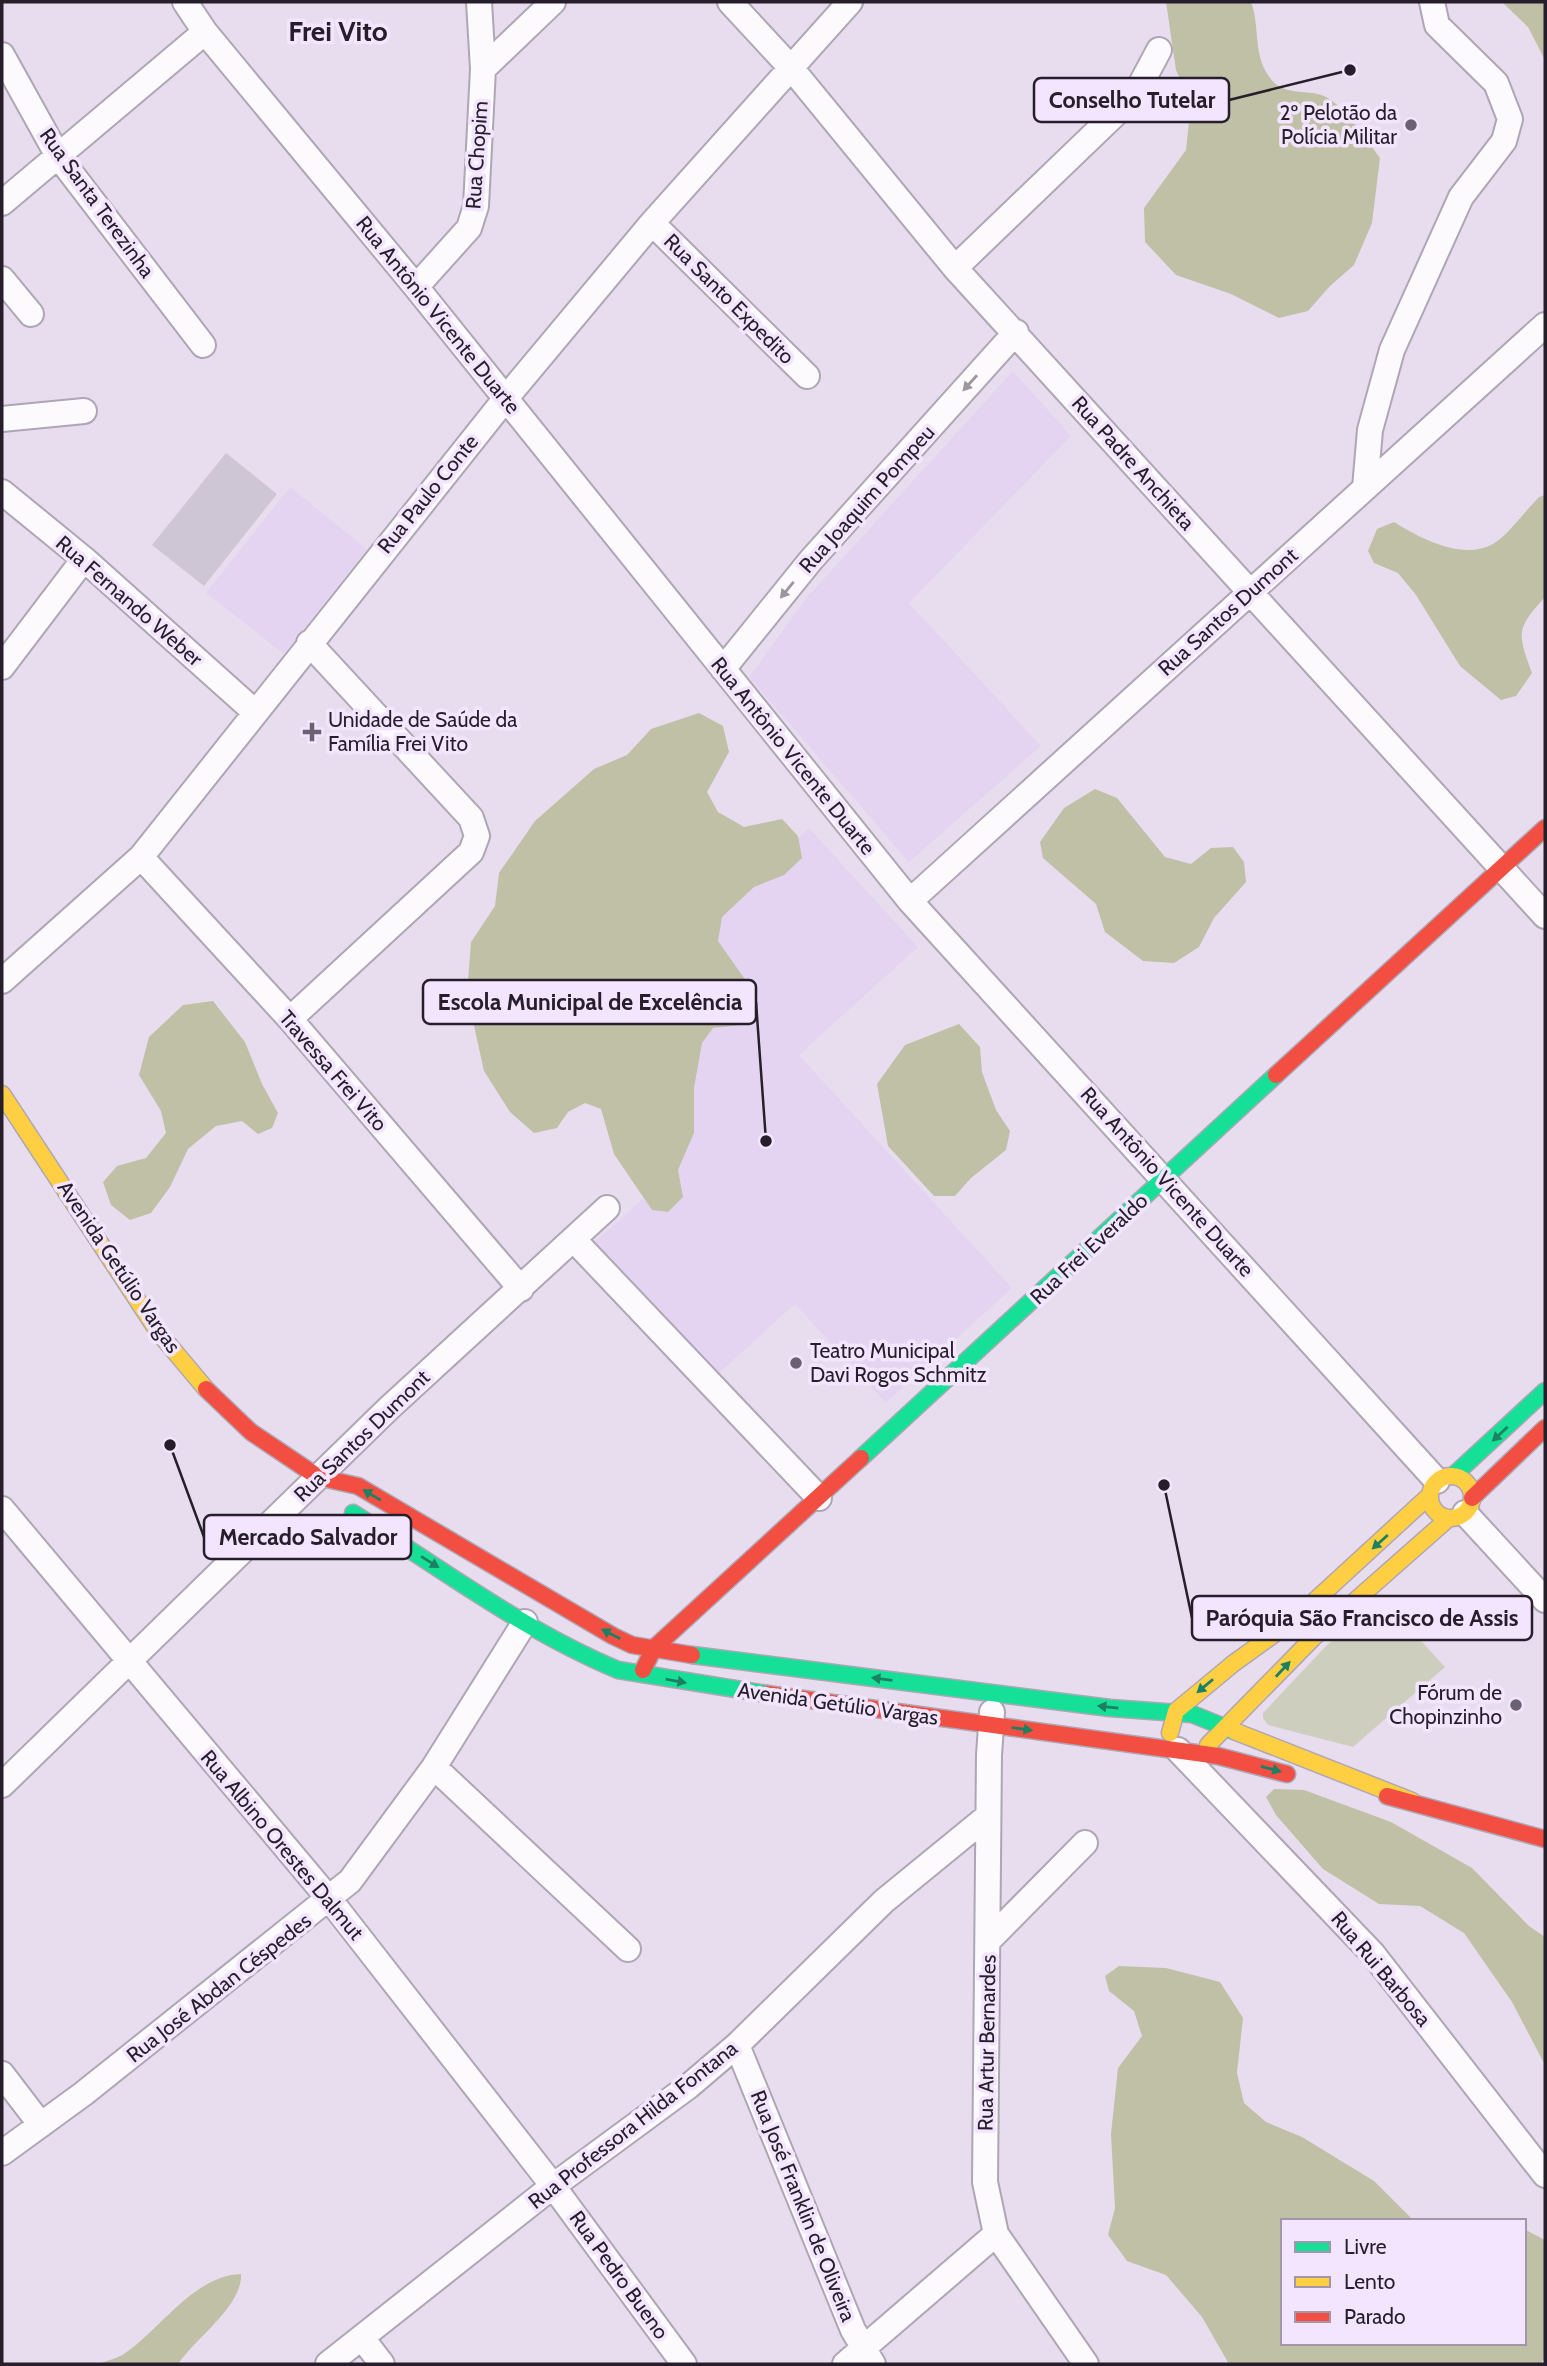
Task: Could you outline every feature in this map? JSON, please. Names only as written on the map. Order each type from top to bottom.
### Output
[{"type":"main road","name":"Rua Frei Everaldo","points":[[642,1675],[654,1648],[1545,828]]},
{"type":"main road","name":"Avenida Getúlio Vargas","points":[[2,1094],[159,1333],[207,1390],[251,1432],[329,1492],[525,1622],[596,1661],[618,1670],[642,1675],[1178,1750]]},
{"type":"main road","points":[[1178,1750],[1170,1728],[1176,1711],[1234,1663],[1295,1619],[1545,1391]]},
{"type":"main road","points":[[1203,1764],[1212,1738],[1260,1694],[1313,1638],[1462,1510],[1545,1427]]},
{"type":"main road","points":[[1440,1484],[1467,1483],[1462,1510]]},
{"type":"main road","points":[[1440,1484],[1435,1510],[1462,1510]]},
{"type":"main road","name":"Avenida Getúlio Vargas","points":[[329,1492],[358,1486],[632,1645],[994,1694],[1110,1708],[1176,1711],[1225,1725],[1412,1801]]},
{"type":"main road","points":[[1234,1663],[1236,1684],[1250,1694],[1260,1694]]},
{"type":"main road","name":"Avenida Getúlio Vargas","points":[[1203,1764],[1306,1778],[1412,1801],[1545,1839]]},
{"type":"street","name":"Rua Antônio Vicente Duarte","points":[[185,2],[205,32],[416,286],[911,901],[1440,1484]]},
{"type":"street","name":"Rua Chopim","points":[[416,286],[469,228],[476,206],[483,69],[479,2]]},
{"type":"street","points":[[483,69],[553,2]]},
{"type":"street","name":"Rua Padre Anchieta","points":[[730,2],[792,69],[955,268],[1016,332],[1248,594],[1545,916]]},
{"type":"street","name":"Rua Paulo Conte","points":[[2,981],[141,856],[506,398],[652,223],[850,2]]},
{"type":"street","points":[[1365,488],[1370,430],[1392,350],[1461,197],[1504,141],[1510,119],[1496,83],[1437,25],[1432,2]]},
{"type":"street","points":[[2,203],[205,32]]},
{"type":"street","points":[[955,268],[1135,95],[1159,50]]},
{"type":"street","name":"Rua Santa Terezinha","points":[[2,55],[58,156],[203,345]]},
{"type":"street","name":"Rua Santo Expedito","points":[[652,223],[807,376]]},
{"type":"street","points":[[2,279],[31,314]]},
{"type":"street","name":"Rua Santos Dumont","points":[[911,901],[1545,324]]},
{"type":"street","name":"Rua Joaquim Pompeu","points":[[723,669],[811,561],[1016,332]]},
{"type":"street","points":[[2,419],[83,411]]},
{"type":"street","name":"Rua Fernando Weber","points":[[2,492],[84,559],[255,712]]},
{"type":"street","points":[[2,667],[84,559]]},
{"type":"street","points":[[290,1019],[471,852],[477,836],[471,818],[309,643]]},
{"type":"street","name":"Travessa Frei Vito","points":[[141,856],[290,1019],[521,1289]]},
{"type":"street","name":"Rua Santos Dumont","points":[[2,1785],[129,1661],[329,1492],[521,1289],[607,1208]]},
{"type":"street","points":[[575,1241],[819,1498]]},
{"type":"street","name":"Rua Albino Orestes Dalmut","points":[[2,1509],[330,1900],[554,2186]]},
{"type":"street","points":[[1462,1510],[1545,1600]]},
{"type":"street","name":"Rua José Abdan Céspedes","points":[[2,2152],[41,2125],[330,1900],[373,1854],[434,1768],[525,1622]]},
{"type":"street","name":"Rua Artur Bernardes","points":[[994,1694],[988,1816],[985,2182],[996,2234],[1086,2364]]},
{"type":"street","name":"Rua Rui Barbosa","points":[[1178,1750],[1203,1764],[1373,1954],[1545,2175]]},
{"type":"street","points":[[434,1768],[628,1949]]},
{"type":"street","name":"Rua Professora Hilda Fontana","points":[[328,2364],[554,2186],[689,2086],[737,2045],[884,1901],[988,1816]]},
{"type":"street","points":[[989,1940],[1085,1843]]},
{"type":"street","name":"Rua José Franklin de Oliveira","points":[[737,2045],[860,2359]]},
{"type":"street","points":[[2,2074],[41,2125]]},
{"type":"street","name":"Rua Pedro Bueno","points":[[554,2186],[684,2364]]},
{"type":"street","points":[[860,2359],[996,2234]]},
{"type":"street","points":[[362,2338],[382,2364]]},
{"type":"shaded area","points":[[1013,371],[1071,436],[909,603],[1041,746],[909,862],[749,677],[808,596]]},
{"type":"shaded area","points":[[290,487],[367,549],[284,654],[206,593]]},
{"type":"shaded area","points":[[809,828],[918,947],[799,1055],[1012,1288],[886,1403],[795,1304],[717,1375],[595,1242],[649,1193],[694,933]]},
{"type":"green space","points":[[1166,2],[1251,2],[1260,58],[1268,75],[1288,90],[1319,94],[1333,102],[1341,108],[1380,158],[1372,223],[1354,265],[1330,286],[1308,311],[1279,318],[1231,294],[1176,275],[1145,242],[1144,208],[1186,150],[1191,103],[1176,70]]},
{"type":"green space","points":[[1502,2],[1545,2],[1545,60],[1528,27]]},
{"type":"green space","points":[[1545,495],[1545,597],[1524,624],[1522,632],[1532,673],[1516,696],[1501,700],[1460,666],[1416,595],[1398,573],[1374,563],[1368,551],[1377,529],[1394,522],[1416,535],[1442,545],[1455,549],[1481,549],[1499,540],[1539,497]]},
{"type":"green space","points":[[699,713],[723,726],[729,752],[707,792],[718,812],[744,827],[782,819],[798,836],[802,858],[784,875],[754,887],[722,917],[718,941],[744,978],[755,1003],[741,1025],[713,1028],[702,1043],[694,1088],[694,1133],[678,1170],[683,1197],[668,1212],[652,1210],[614,1154],[601,1109],[585,1103],[568,1112],[557,1128],[534,1133],[510,1112],[484,1071],[467,994],[471,942],[495,906],[499,873],[535,821],[594,769],[627,755],[651,729]]},
{"type":"green space","points":[[1095,789],[1117,798],[1165,857],[1191,864],[1211,848],[1233,847],[1244,862],[1246,882],[1214,918],[1199,947],[1174,963],[1143,961],[1105,932],[1096,904],[1043,858],[1040,842],[1064,808]]},
{"type":"green space","points":[[213,1001],[245,1042],[262,1084],[278,1113],[272,1128],[258,1134],[242,1121],[216,1126],[188,1149],[170,1187],[151,1213],[130,1220],[111,1205],[103,1182],[117,1166],[146,1158],[166,1133],[161,1111],[139,1075],[149,1037],[183,1005]]},
{"type":"green space","points":[[959,1024],[980,1047],[982,1072],[996,1110],[1010,1131],[1006,1150],[971,1178],[955,1196],[934,1196],[888,1146],[877,1084],[905,1045]]},
{"type":"green space","points":[[1381,1597],[1445,1667],[1353,1747],[1268,1725],[1263,1713],[1327,1645]]},
{"type":"green space","points":[[1274,1789],[1304,1790],[1391,1822],[1472,1868],[1529,1926],[1545,1937],[1545,2065],[1512,2002],[1464,1933],[1420,1906],[1379,1904],[1323,1869],[1276,1815],[1266,1797]]},
{"type":"green space","points":[[1119,1966],[1166,1968],[1220,1982],[1243,2018],[1237,2073],[1244,2103],[1266,2122],[1302,2137],[1374,2181],[1412,2219],[1281,2219],[1281,2345],[1526,2345],[1526,2230],[1543,2239],[1545,2243],[1545,2358],[1540,2364],[1229,2364],[1202,2317],[1166,2275],[1127,2261],[1108,2235],[1115,2208],[1111,2134],[1118,2068],[1142,2036],[1134,2011],[1109,1991],[1105,1976]]},
{"type":"green space","points":[[241,2274],[240,2286],[227,2309],[178,2364],[98,2364],[124,2354],[178,2305],[208,2284]]},
{"type":"building","points":[[226,453],[277,494],[204,586],[152,545]]},
{"type":"traffic: fast","points":[[861,1458],[1276,1075]]},
{"type":"traffic: fast","points":[[1453,1476],[1545,1391]]},
{"type":"traffic: fast","points":[[353,1513],[549,1637],[618,1670],[767,1694]]},
{"type":"traffic: fast","points":[[692,1655],[1110,1708],[1192,1714],[1234,1731]]},
{"type":"traffic: slow","points":[[2,1094],[159,1333],[206,1389]]},
{"type":"traffic: slow","points":[[1451,1476],[1466,1482],[1472,1497],[1466,1512],[1451,1518],[1436,1512],[1430,1497],[1436,1482],[1451,1476]]},
{"type":"traffic: slow","points":[[1170,1733],[1176,1711],[1234,1663],[1295,1619],[1430,1495]]},
{"type":"traffic: slow","points":[[1208,1745],[1313,1638],[1449,1518]]},
{"type":"traffic: slow","points":[[1234,1731],[1412,1801]]},
{"type":"traffic: jam","points":[[1276,1075],[1545,828]]},
{"type":"traffic: jam","points":[[206,1389],[251,1432],[318,1477],[358,1486],[613,1636],[632,1645],[692,1655]]},
{"type":"traffic: jam","points":[[1472,1498],[1545,1428]]},
{"type":"traffic: jam","points":[[643,1670],[654,1648],[861,1458]]},
{"type":"traffic: jam","points":[[767,1694],[1218,1756],[1287,1774]]},
{"type":"traffic: jam","points":[[1387,1796],[1545,1839]]},
{"type":"place","name":"Conselho Tutelar","points":[[1350,70]]},
{"type":"place","name":"2º Pelotão da Polícia Militar","points":[[1411,125]]},
{"type":"place","name":"Unidade de Saúde da Família Frei Vito","points":[[312,732]]},
{"type":"place","name":"Escola Municipal de Excelência","points":[[766,1141]]},
{"type":"place","name":"Teatro Municipal Davi Rogos Schmitz","points":[[796,1363]]},
{"type":"place","name":"Mercado Salvador","points":[[170,1445]]},
{"type":"place","name":"Paróquia São Francisco de Assis","points":[[1164,1485]]},
{"type":"place","name":"Fórum de Chopinzinho","points":[[1516,1705]]},
{"type":"district","name":"Frei Vito","points":[[338,31]]}]
